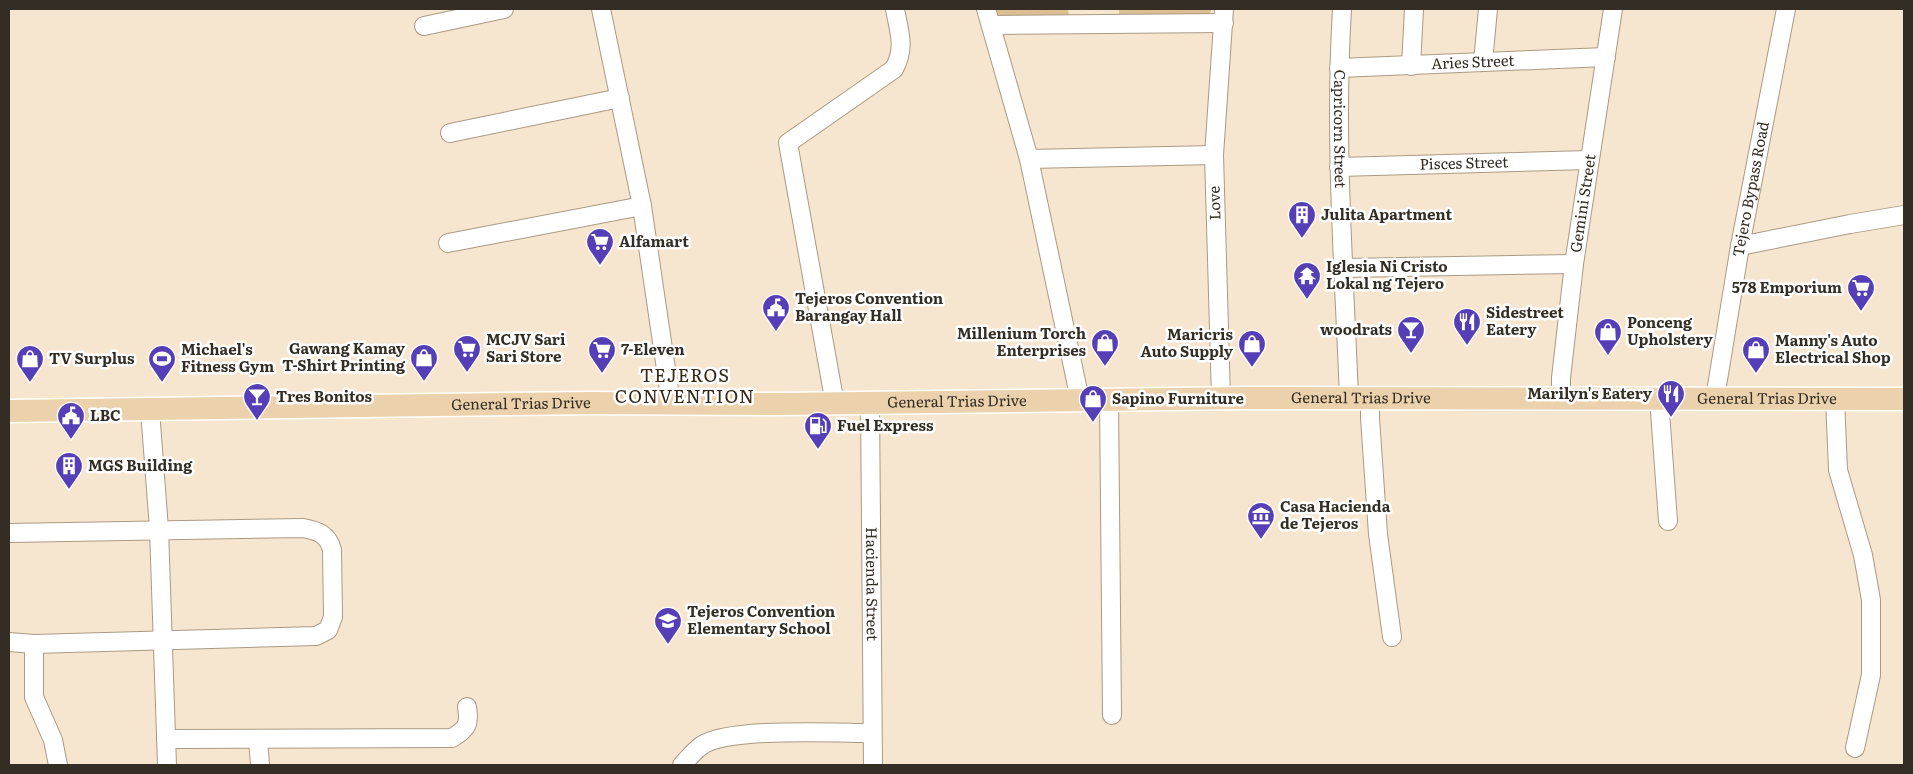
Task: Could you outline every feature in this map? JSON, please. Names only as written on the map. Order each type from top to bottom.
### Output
[{"type":"main road","name":"General Trias Drive","points":[[9,411],[578,403],[835,404],[1221,398],[1904,399]]},
{"type":"street","points":[[424,26],[504,9]]},
{"type":"street","points":[[601,9],[642,206],[671,404]]},
{"type":"street","points":[[835,404],[788,143],[894,69],[901,56],[896,9]]},
{"type":"street","name":"Capricorn Street","points":[[1342,9],[1339,68],[1339,167],[1344,268],[1359,398],[1370,418],[1378,534],[1392,637]]},
{"type":"street","points":[[1411,66],[1414,9]]},
{"type":"street","points":[[1483,62],[1488,9]]},
{"type":"street","name":"Gemini Street","points":[[1561,398],[1561,378],[1574,264],[1613,9]]},
{"type":"street","name":"Tejero Bypass Road","points":[[1715,398],[1740,246],[1786,9]]},
{"type":"street","points":[[1080,400],[1028,159],[988,17],[1224,16]]},
{"type":"street","name":"Love","points":[[1221,398],[1214,155],[1224,16]]},
{"type":"street","name":"Aries Street","points":[[1339,68],[1606,57]]},
{"type":"street","points":[[450,133],[620,98]]},
{"type":"street","points":[[1028,159],[1214,155]]},
{"type":"street","name":"Pisces Street","points":[[1339,167],[1589,160]]},
{"type":"street","points":[[448,243],[642,206]]},
{"type":"street","points":[[1740,246],[1904,215]]},
{"type":"street","points":[[1344,268],[1574,264]]},
{"type":"street","points":[[1659,398],[1668,521]]},
{"type":"street","points":[[1835,398],[1838,470],[1863,555],[1871,600],[1871,675],[1856,748]]},
{"type":"street","points":[[1109,400],[1112,715]]},
{"type":"street","name":"Hacienda Street","points":[[870,403],[872,765]]},
{"type":"street","points":[[150,410],[159,529],[167,765]]},
{"type":"street","points":[[9,533],[159,529],[303,528],[314,530],[324,535],[330,541],[332,550],[333,617],[331,625],[323,634],[316,636],[34,644],[9,642]]},
{"type":"street","points":[[34,644],[34,697],[53,740],[58,765]]},
{"type":"street","points":[[166,739],[452,738],[464,731],[469,718],[468,707]]},
{"type":"street","points":[[682,765],[702,746],[729,736],[872,733]]},
{"type":"street","points":[[258,739],[260,765]]},
{"type":"shaded area","points":[[993,9],[1068,9],[1069,17],[995,16]]},
{"type":"shaded area","points":[[1119,9],[1211,9],[1210,14],[1119,16]]},
{"type":"place","name":"Julita Apartment","points":[[1302,239]]},
{"type":"place","name":"Alfamart","points":[[600,266]]},
{"type":"place","name":"Iglesia Ni Cristo Lokal ng Tejero","points":[[1307,300]]},
{"type":"place","name":"578 Emporium","points":[[1861,312]]},
{"type":"place","name":"Tejeros Convention Barangay Hall","points":[[776,332]]},
{"type":"place","name":"Sidestreet Eatery","points":[[1467,346]]},
{"type":"place","name":"woodrats","points":[[1411,354]]},
{"type":"place","name":"Ponceng Upholstery","points":[[1608,356]]},
{"type":"place","name":"Millenium Torch Enterprises","points":[[1105,367]]},
{"type":"place","name":"Maricris Auto Supply","points":[[1252,368]]},
{"type":"place","name":"MCJV Sari Sari Store","points":[[467,373]]},
{"type":"place","name":"7-Eleven","points":[[602,374]]},
{"type":"place","name":"Manny's Auto Electrical Shop","points":[[1756,374]]},
{"type":"place","name":"Gawang Kamay T-Shirt Printing","points":[[424,382]]},
{"type":"place","name":"TV Surplus","points":[[30,383]]},
{"type":"place","name":"Michael's Fitness Gym","points":[[162,383]]},
{"type":"place","name":"Marilyn's Eatery","points":[[1671,418]]},
{"type":"place","name":"Tres Bonitos","points":[[257,421]]},
{"type":"place","name":"Sapino Furniture","points":[[1093,423]]},
{"type":"place","name":"LBC","points":[[71,440]]},
{"type":"place","name":"Fuel Express","points":[[818,450]]},
{"type":"place","name":"MGS Building","points":[[69,490]]},
{"type":"place","name":"Casa Hacienda de Tejeros","points":[[1261,540]]},
{"type":"place","name":"Tejeros Convention Elementary School","points":[[668,645]]},
{"type":"district","name":"TEJEROS CONVENTION","points":[[685,386]]}]
